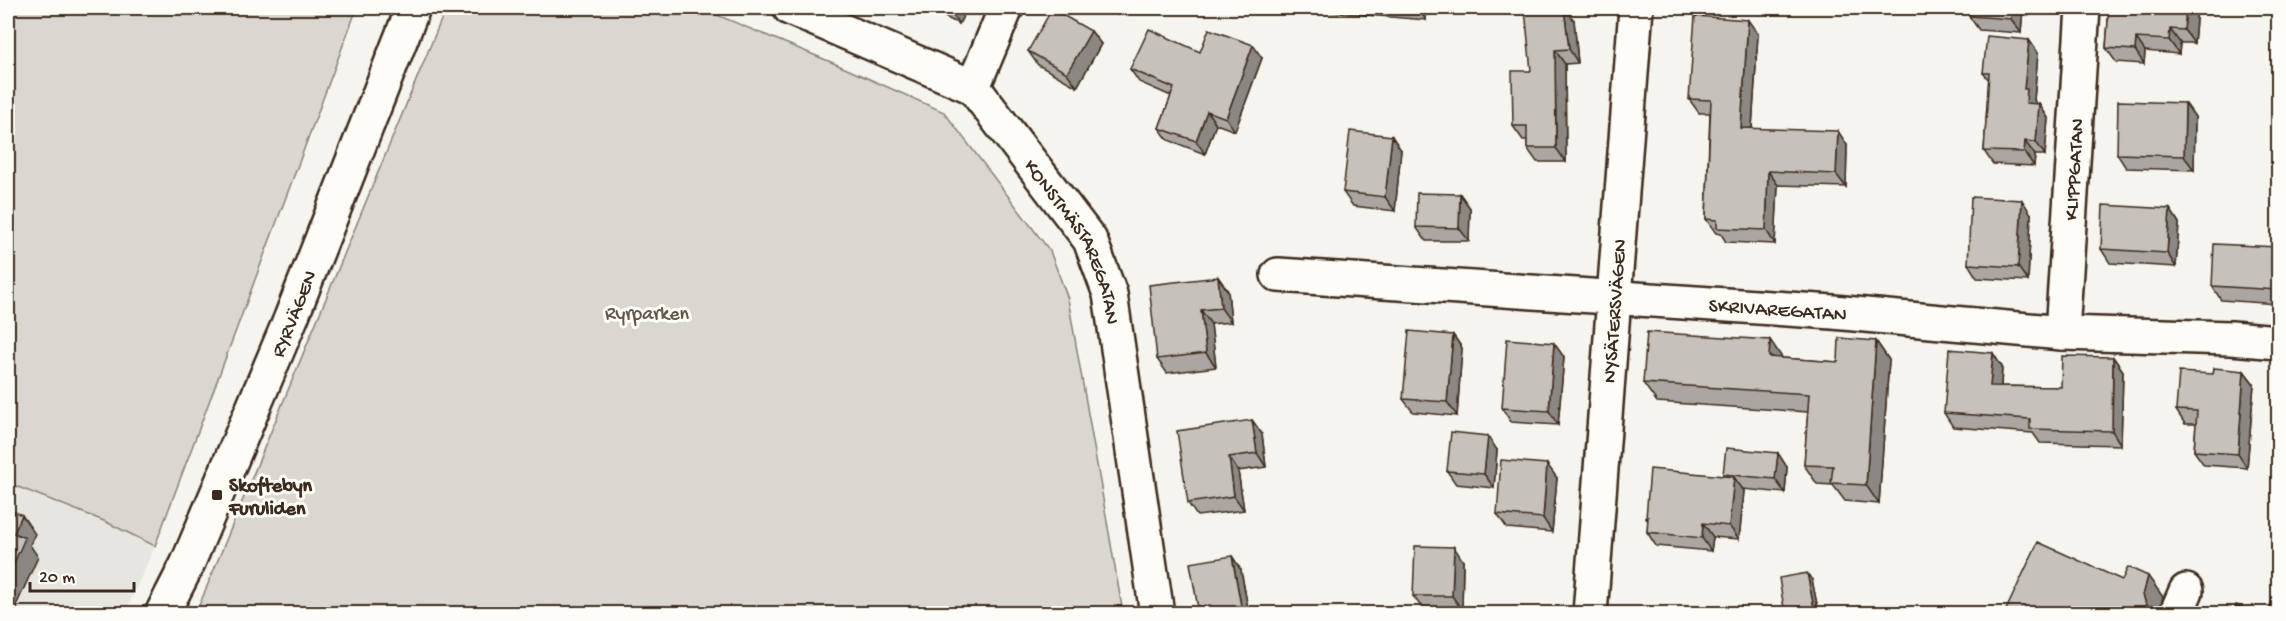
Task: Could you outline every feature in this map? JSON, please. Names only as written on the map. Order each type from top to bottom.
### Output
[{"type":"street","name":"RYRVÄGEN","points":[[162,614],[191,555],[287,328],[413,8]]},
{"type":"street","name":"KONSTMÄSTAREGATAN","points":[[790,8],[973,87],[1090,240],[1110,294],[1157,614]]},
{"type":"street","points":[[973,87],[1006,8]]},
{"type":"street","name":"NYSÄTERSVÄGEN","points":[[1590,614],[1616,299],[1636,8]]},
{"type":"street","name":"KLIPPGATAN","points":[[2062,333],[2083,8]]},
{"type":"street","name":"SKRIVAREGATAN","points":[[1278,275],[1833,312],[2062,333],[2231,338],[2278,342]]},
{"type":"shaded area","points":[[8,483],[104,521],[155,546],[125,613],[8,613]]},
{"type":"green space","points":[[8,8],[357,8],[155,546],[104,521],[8,483]]},
{"type":"green space","name":"Ryrparken","points":[[446,8],[700,8],[944,112],[1050,251],[1068,299],[1123,613],[196,613]]},
{"type":"building","points":[[1564,8],[1569,49],[1555,50],[1556,148],[1527,148],[1527,126],[1513,126],[1512,71],[1531,71],[1525,10]]},
{"type":"building","points":[[1970,8],[2012,8],[2011,19],[1969,16]]},
{"type":"building","points":[[2109,8],[2186,8],[2184,30],[2170,29],[2169,40],[2136,38],[2135,50],[2106,48]]},
{"type":"building","points":[[1052,9],[1091,31],[1067,73],[1028,51]]},
{"type":"building","points":[[1695,16],[1748,20],[1741,128],[1838,131],[1836,174],[1768,171],[1766,230],[1717,228],[1717,220],[1706,219],[1711,100],[1689,99]]},
{"type":"building","points":[[1149,29],[1200,52],[1209,29],[1253,45],[1226,118],[1207,111],[1196,141],[1159,128],[1174,88],[1130,69]]},
{"type":"building","points":[[1987,36],[2029,40],[2024,89],[2027,89],[2026,103],[2039,104],[2036,142],[2025,141],[2024,152],[1984,151],[1989,73],[1983,73]]},
{"type":"building","points":[[2118,101],[2185,103],[2184,156],[2117,154]]},
{"type":"building","points":[[1350,131],[1392,136],[1385,197],[1343,192]]},
{"type":"building","points":[[1417,193],[1460,194],[1459,228],[1416,227]]},
{"type":"building","points":[[1971,197],[2022,200],[2018,267],[1968,264]]},
{"type":"building","points":[[2103,205],[2170,209],[2167,253],[2101,249]]},
{"type":"building","points":[[2214,244],[2278,247],[2278,290],[2212,286]]},
{"type":"building","points":[[1218,277],[1221,308],[1201,310],[1206,353],[1157,359],[1149,285]]},
{"type":"building","points":[[1409,331],[1453,335],[1447,402],[1403,399]]},
{"type":"building","points":[[1647,332],[1770,340],[1769,357],[1838,362],[1839,338],[1876,341],[1866,485],[1831,483],[1833,466],[1804,465],[1809,394],[1643,383]]},
{"type":"building","points":[[1507,339],[1554,343],[1549,411],[1502,408]]},
{"type":"building","points":[[1949,349],[1993,353],[1990,386],[2061,387],[2062,356],[2113,357],[2112,431],[2030,429],[2030,419],[1944,413]]},
{"type":"building","points":[[2214,368],[2244,371],[2238,454],[2194,451],[2197,411],[2176,410],[2179,372],[2213,374]]},
{"type":"building","points":[[1252,420],[1257,453],[1229,457],[1234,496],[1188,503],[1177,431]]},
{"type":"building","points":[[1451,432],[1488,436],[1484,474],[1447,471]]},
{"type":"building","points":[[1726,448],[1778,453],[1775,479],[1723,474]]},
{"type":"building","points":[[1501,460],[1547,464],[1543,518],[1497,514]]},
{"type":"building","points":[[1650,469],[1734,477],[1729,526],[1703,523],[1702,538],[1647,532]]},
{"type":"building","points":[[8,509],[22,515],[14,533],[25,538],[8,577]]},
{"type":"building","points":[[2038,542],[2122,580],[2128,567],[2148,576],[2143,595],[2146,604],[2150,607],[2147,614],[2004,614]]},
{"type":"building","points":[[1415,546],[1454,547],[1452,596],[1413,596]]},
{"type":"building","points":[[1232,556],[1241,606],[1199,614],[1190,563]]},
{"type":"building","points":[[1807,573],[1814,608],[1785,614],[1779,578]]},
{"type":"building","points":[[2276,591],[2278,592],[2278,614],[2267,614]]},
{"type":"building","points":[[2236,605],[2258,614],[2233,614]]},
{"type":"building","points":[[1503,609],[1544,612],[1544,614],[1503,614]]},
{"type":"place","name":"Skoftebyn Furuliden","points":[[217,495]]}]
